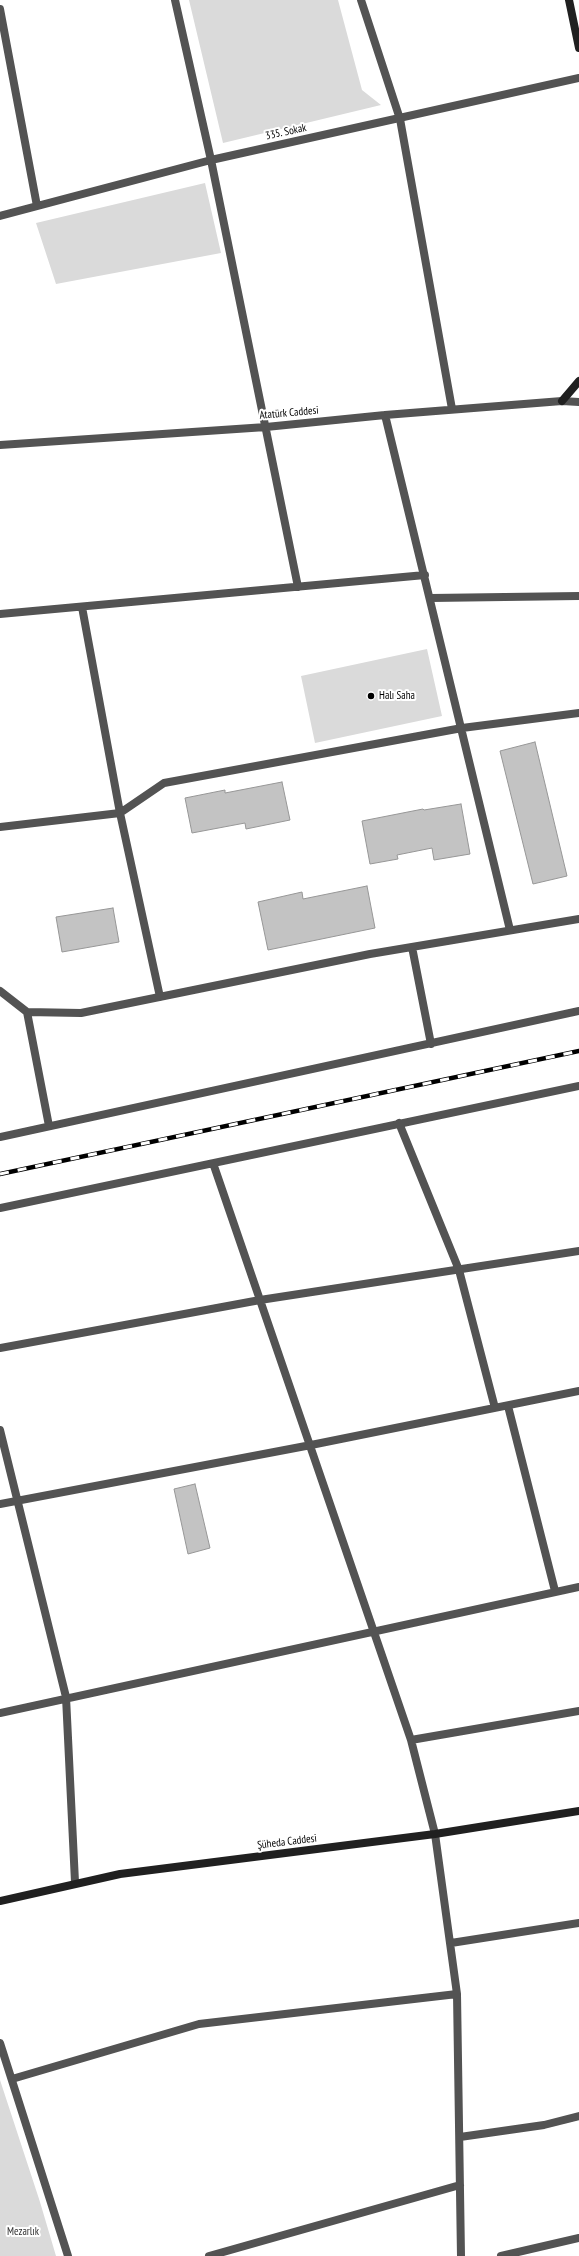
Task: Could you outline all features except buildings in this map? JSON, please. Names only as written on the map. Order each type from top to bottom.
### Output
[{"type":"main road","points":[[570,0],[579,48]]},
{"type":"main road","points":[[562,401],[579,381]]},
{"type":"main road","name":"Şüheda Caddesi","points":[[0,1901],[75,1882],[120,1874],[435,1834],[579,1811]]},
{"type":"street","points":[[175,0],[211,160],[298,587]]},
{"type":"street","points":[[361,0],[400,119],[452,409]]},
{"type":"street","points":[[0,9],[37,206]]},
{"type":"street","name":"335. Sokak","points":[[0,216],[211,160],[579,78]]},
{"type":"street","name":"Atatürk Caddesi","points":[[0,445],[266,427],[452,409],[562,401],[579,402]]},
{"type":"street","points":[[385,415],[431,598],[510,930]]},
{"type":"street","points":[[0,614],[425,575]]},
{"type":"street","points":[[431,598],[579,596]]},
{"type":"street","points":[[82,607],[120,813],[160,997]]},
{"type":"street","points":[[0,827],[120,813],[164,783],[462,728],[579,713]]},
{"type":"street","points":[[0,991],[27,1012],[81,1013],[412,947],[579,919]]},
{"type":"street","points":[[412,947],[431,1044]]},
{"type":"street","points":[[0,1137],[579,1011]]},
{"type":"street","points":[[27,1012],[49,1126]]},
{"type":"street","points":[[0,1208],[579,1086]]},
{"type":"street","points":[[399,1123],[459,1270],[495,1408]]},
{"type":"street","points":[[213,1163],[411,1740],[435,1834],[457,1994],[461,2256]]},
{"type":"street","points":[[0,1348],[260,1300],[579,1251]]},
{"type":"street","points":[[0,1504],[579,1392]]},
{"type":"street","points":[[508,1406],[555,1591]]},
{"type":"street","points":[[0,1430],[66,1697],[75,1882]]},
{"type":"street","points":[[0,1713],[66,1697],[373,1630],[579,1587]]},
{"type":"street","points":[[411,1740],[579,1711]]},
{"type":"street","points":[[451,1943],[579,1923]]},
{"type":"street","points":[[12,2079],[199,2024],[457,1994]]},
{"type":"street","points":[[0,2043],[68,2256]]},
{"type":"street","points":[[460,2136],[544,2125],[579,2116]]},
{"type":"street","points":[[209,2256],[460,2186]]},
{"type":"street","points":[[501,2256],[579,2238]]},
{"type":"green space","points":[[189,0],[338,0],[362,90],[381,105],[223,143]]},
{"type":"green space","points":[[205,183],[221,253],[56,284],[36,223]]},
{"type":"green space","name":"Halı Saha","points":[[427,649],[442,716],[315,743],[301,676]]},
{"type":"green space","name":"Mezarlık","points":[[0,2080],[40,2202],[56,2256],[0,2256]]},
{"type":"railway","points":[[0,1174],[579,1051]]},
{"type":"place","name":"Halı Saha","points":[[371,696]]}]
